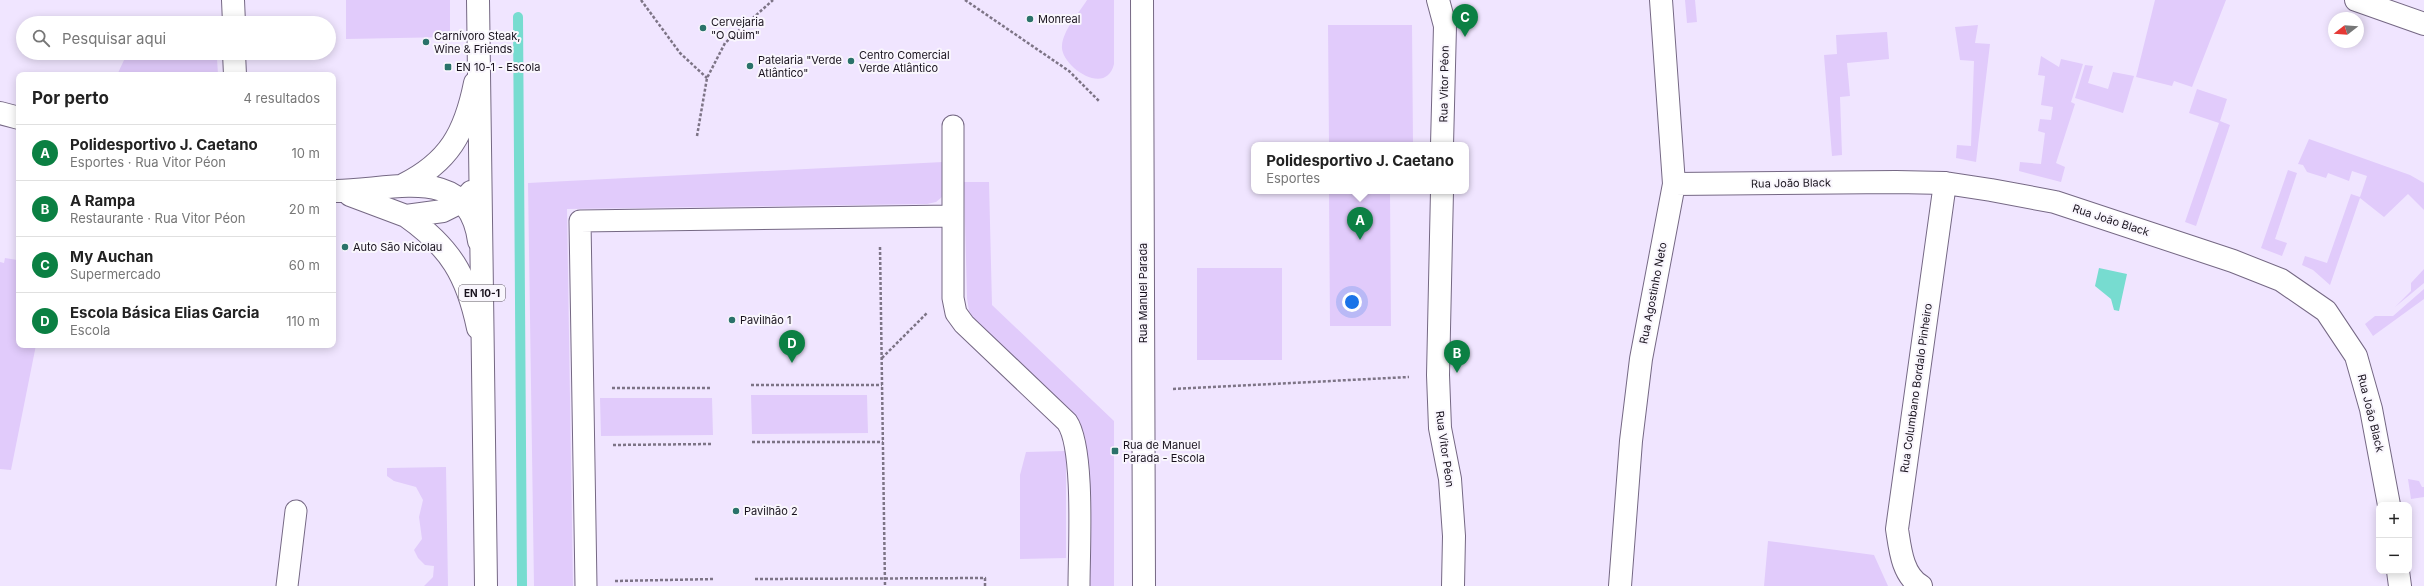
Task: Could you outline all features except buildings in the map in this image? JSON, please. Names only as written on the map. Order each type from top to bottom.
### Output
[{"type":"street","points":[[233,0],[234,16]]},
{"type":"street","name":"EN 10-1","points":[[478,0],[486,586]]},
{"type":"street","name":"Rua Manuel Parada","points":[[1142,0],[1144,586]]},
{"type":"street","name":"Rua Vitor Péon","points":[[1438,0],[1445,26],[1442,142]]},
{"type":"street","name":"Rua Agostinho Neto","points":[[1620,586],[1631,441],[1641,359],[1674,184],[1661,0]]},
{"type":"street","points":[[2356,0],[2424,24]]},
{"type":"street","points":[[234,60],[235,72]]},
{"type":"street","points":[[336,191],[364,191],[403,184],[420,176],[437,164],[451,148],[461,131],[471,105],[479,66]]},
{"type":"street","points":[[0,113],[16,117]]},
{"type":"street","points":[[406,216],[443,211],[463,201],[474,188],[480,157]]},
{"type":"street","name":"Rua João Black","points":[[1674,184],[1945,183],[2055,202],[2226,258],[2281,280],[2326,311],[2356,356],[2371,409],[2388,502]]},
{"type":"street","name":"Rua Columbano Bordalo Pinheiro","points":[[1921,586],[1916,583],[1902,559],[1897,529],[1945,183]]},
{"type":"street","points":[[403,184],[448,191],[463,201],[476,223],[481,253]]},
{"type":"street","points":[[336,191],[406,216],[442,245],[464,279],[479,332],[484,377]]},
{"type":"street","name":"Rua Vitor Péon","points":[[1442,194],[1438,375],[1440,428],[1450,479],[1454,536],[1453,586]]},
{"type":"street","points":[[2398,574],[2400,586]]},
{"type":"lane","points":[[953,126],[952,298],[956,313],[964,324],[1067,422],[1072,430],[1077,452],[1079,586]]},
{"type":"lane","points":[[586,584],[580,221],[953,216]]},
{"type":"lane","points":[[287,586],[296,511]]},
{"type":"path","points":[[641,0],[680,53],[707,78]]},
{"type":"path","points":[[697,136],[707,78],[725,43],[773,0]]},
{"type":"path","points":[[965,0],[1069,71],[1099,101]]},
{"type":"path","points":[[880,217],[885,586]]},
{"type":"path","points":[[882,358],[953,287]]},
{"type":"path","points":[[1143,390],[1398,377]]},
{"type":"path","points":[[751,385],[882,385]]},
{"type":"path","points":[[583,388],[712,388]]},
{"type":"path","points":[[752,442],[883,442]]},
{"type":"path","points":[[584,446],[713,444]]},
{"type":"path","points":[[755,578],[985,578],[985,586]]},
{"type":"path","points":[[586,584],[715,579]]},
{"type":"shaded area","points":[[346,0],[450,0],[450,37],[346,39]]},
{"type":"shaded area","points":[[1087,0],[1114,0],[1114,64],[1109,74],[1102,78],[1094,78],[1084,75],[1068,62],[1063,54],[1062,46],[1065,34]]},
{"type":"shaded area","points":[[1685,0],[1695,0],[1697,22],[1687,23]]},
{"type":"shaded area","points":[[2155,0],[2226,0],[2192,87],[2174,81],[2172,86],[2136,77]]},
{"type":"shaded area","points":[[1328,25],[1412,25],[1413,142],[1329,142]]},
{"type":"shaded area","points":[[1978,25],[1975,43],[1990,44],[1976,162],[1956,158],[1957,145],[1971,146],[1974,61],[1960,60],[1955,27]]},
{"type":"shaded area","points":[[1887,32],[1889,59],[1847,63],[1850,96],[1840,97],[1842,155],[1832,156],[1824,55],[1837,54],[1836,35]]},
{"type":"shaded area","points":[[2041,56],[2059,67],[2061,59],[2083,64],[2071,102],[2075,104],[2056,163],[2065,167],[2061,182],[2019,171],[2020,162],[2041,164],[2045,133],[2038,131],[2040,119],[2051,120],[2053,107],[2041,105],[2045,76],[2038,75]]},
{"type":"shaded area","points":[[124,60],[217,60],[218,72],[118,72]]},
{"type":"shaded area","points":[[2085,65],[2093,66],[2088,83],[2108,89],[2113,72],[2134,76],[2123,113],[2075,98]]},
{"type":"shaded area","points":[[2197,89],[2227,99],[2220,121],[2230,125],[2196,226],[2185,222],[2219,123],[2189,113]]},
{"type":"shaded area","points":[[2309,139],[2410,175],[2424,183],[2424,210],[2408,194],[2384,217],[2360,198],[2330,285],[2313,270],[2302,265],[2305,256],[2327,263],[2351,194],[2360,197],[2367,176],[2352,171],[2349,181],[2328,173],[2326,178],[2307,172],[2303,165],[2298,164]]},
{"type":"shaded area","points":[[943,162],[942,197],[936,202],[927,204],[567,209],[573,586],[534,586],[528,183]]},
{"type":"shaded area","points":[[2288,170],[2297,173],[2275,239],[2287,243],[2282,256],[2261,248]]},
{"type":"shaded area","points":[[964,182],[989,182],[992,305],[1114,421],[1114,586],[1088,586],[1086,441],[1083,430],[1077,420],[975,321],[969,311],[967,298]]},
{"type":"shaded area","points":[[1329,194],[1390,194],[1391,326],[1330,326]]},
{"type":"shaded area","points":[[5,258],[16,260],[16,348],[35,348],[11,470],[0,469],[0,262],[4,263]]},
{"type":"shaded area","points":[[1197,268],[1282,268],[1282,360],[1197,360]]},
{"type":"shaded area","points":[[2099,268],[2127,274],[2119,311],[2114,310],[2111,299],[2095,286]]},
{"type":"shaded area","points":[[2424,269],[2424,283],[2395,307],[2411,291],[2411,283]]},
{"type":"shaded area","points":[[2424,289],[2424,299],[2373,336],[2365,324],[2375,316],[2393,316]]},
{"type":"shaded area","points":[[751,395],[867,395],[868,433],[752,434]]},
{"type":"shaded area","points":[[600,398],[712,398],[713,435],[601,436]]},
{"type":"shaded area","points":[[1066,451],[1066,558],[1020,559],[1020,475],[1026,452]]},
{"type":"shaded area","points":[[446,467],[448,586],[424,586],[433,577],[434,566],[425,565],[418,558],[414,550],[422,539],[419,517],[423,500],[416,487],[394,481],[387,476],[387,468]]},
{"type":"shaded area","points":[[2408,479],[2419,481],[2422,487],[2424,487],[2424,497],[2411,499]]},
{"type":"shaded area","points":[[1768,541],[1874,555],[1888,586],[1764,586]]},
{"type":"waterway","points":[[518,17],[522,586]]},
{"type":"place","name":"Monreal","points":[[1030,19]]},
{"type":"place","name":"Cervejaria \"O Quim\"","points":[[703,28]]},
{"type":"place","name":"My Auchan","points":[[1465,37]]},
{"type":"place","name":"Carnívoro Steak, Wine & Friends","points":[[426,42]]},
{"type":"place","name":"Centro Comercial Verde Atlântico","points":[[851,61]]},
{"type":"place","name":"Patelaria \"Verde Atlântico\"","points":[[750,66]]},
{"type":"place","name":"EN 10-1 - Escola","points":[[448,67]]},
{"type":"place","name":"Polidesportivo J. Caetano","points":[[1360,240]]},
{"type":"place","name":"Auto São Nicolau","points":[[345,247]]},
{"type":"place","name":"Pavilhão 1","points":[[732,320]]},
{"type":"place","name":"Escola Básica Elias Garcia","points":[[792,363]]},
{"type":"place","name":"A Rampa","points":[[1457,373]]},
{"type":"place","name":"Rua de Manuel Parada - Escola","points":[[1115,451]]},
{"type":"place","name":"Pavilhão 2","points":[[736,511]]}]
